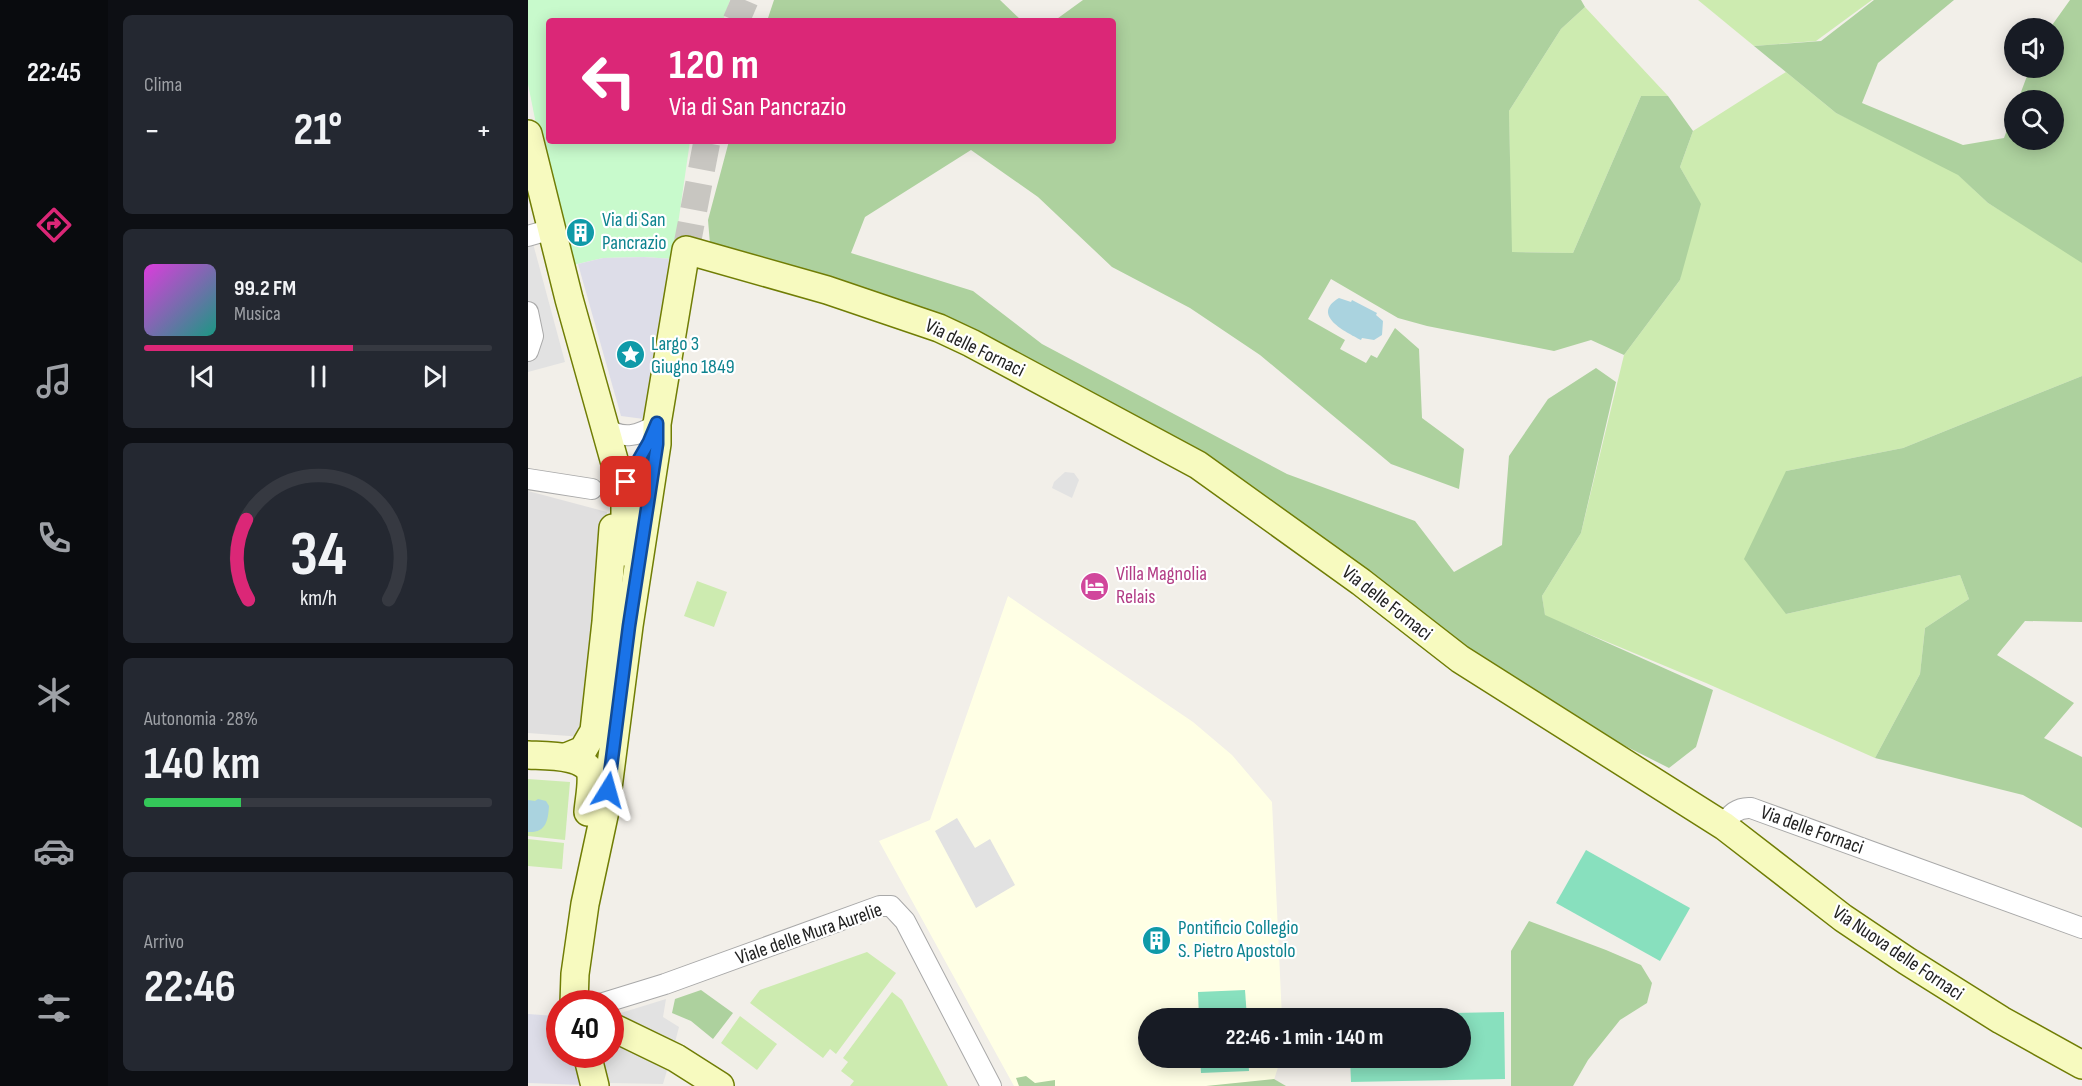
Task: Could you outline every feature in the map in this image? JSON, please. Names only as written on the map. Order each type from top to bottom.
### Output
[{"type":"street","points":[[528,134],[540,233],[603,426],[626,506],[626,542],[613,672],[617,712]]},
{"type":"street","name":"Via delle Fornaci","points":[[657,423],[687,250],[827,290],[939,328],[981,348],[1198,465],[1361,582],[1460,659],[1724,826],[1733,813],[1745,807],[1751,808],[2082,928]]},
{"type":"street","points":[[528,312],[532,336],[528,351]]},
{"type":"street","points":[[603,426],[614,433],[631,436],[643,433],[657,423]]},
{"type":"street","points":[[566,757],[583,750],[594,731],[606,622],[614,514],[621,490],[649,442],[657,423]]},
{"type":"street","points":[[574,990],[585,903],[605,811],[617,712],[657,444],[657,423]]},
{"type":"street","points":[[528,479],[592,489]]},
{"type":"street","points":[[528,755],[566,757],[585,764],[589,769],[591,775],[585,903]]},
{"type":"street","name":"Via Nuova delle Fornaci","points":[[1724,826],[1875,940],[1983,1009],[2082,1065]]},
{"type":"street","name":"Viale delle Mura Aurelie","points":[[624,996],[687,976],[880,906],[891,906],[905,921],[991,1086]]},
{"type":"street","points":[[624,1033],[676,1058],[720,1086]]},
{"type":"street","points":[[590,1068],[595,1086]]},
{"type":"shaded area","points":[[528,225],[565,362],[528,372]]},
{"type":"shaded area","name":"Largo 3 Giugno 1849","points":[[603,258],[673,259],[644,419],[621,416],[578,264]]},
{"type":"shaded area","points":[[1065,472],[1074,473],[1079,480],[1072,498],[1052,488],[1054,482]]},
{"type":"shaded area","points":[[528,491],[607,512],[583,737],[528,733]]},
{"type":"shaded area","points":[[1008,596],[1193,722],[1232,755],[1272,802],[1282,1008],[1138,1008],[1138,1068],[1278,1068],[1272,1086],[1014,1086],[879,841],[930,820]]},
{"type":"shaded area","points":[[957,818],[975,848],[990,839],[1015,885],[976,908],[935,831]]},
{"type":"shaded area","points":[[666,999],[663,1017],[679,1027],[674,1046],[624,1022],[624,1012]]},
{"type":"shaded area","points":[[528,1014],[546,1015],[546,1068],[579,1068],[584,1085],[528,1083]]},
{"type":"shaded area","points":[[624,1047],[668,1067],[663,1084],[610,1083],[605,1068],[624,1068]]},
{"type":"green space","points":[[528,0],[730,0],[724,18],[546,18],[546,144],[690,144],[673,259],[603,258],[573,265],[540,144],[528,84]]},
{"type":"green space","points":[[774,0],[1000,0],[1019,18],[768,18]]},
{"type":"green space","points":[[1083,0],[1581,0],[1585,7],[1561,29],[1509,111],[1512,252],[1573,253],[1641,96],[1668,96],[1693,131],[1680,167],[1701,204],[1680,280],[1624,355],[1591,340],[1554,351],[1427,326],[1398,318],[1331,279],[1308,319],[1345,340],[1340,349],[1366,363],[1371,355],[1377,358],[1395,328],[1419,349],[1422,418],[1464,449],[1459,489],[1391,464],[1260,355],[1190,308],[1112,267],[1038,197],[971,150],[865,217],[851,253],[973,291],[1042,344],[1287,474],[1415,521],[1454,572],[1502,545],[1509,456],[1548,399],[1596,368],[1616,382],[1581,533],[1542,596],[1545,615],[1713,690],[1696,747],[1669,768],[1532,699],[1331,549],[982,341],[710,244],[708,220],[728,144],[1116,144],[1116,18],[1058,18]]},
{"type":"green space","points":[[1698,0],[1872,0],[1816,41],[1754,46]]},
{"type":"green space","points":[[1874,0],[1954,0],[1878,63],[1862,103],[1963,145],[2004,138],[2004,150],[2064,150],[2064,90],[2022,90],[2026,78],[2064,78],[2064,18],[2057,18],[2070,0],[2082,0],[2082,263],[1988,203],[1958,175],[1836,113],[1754,46],[1821,41]]},
{"type":"green space","points":[[1585,7],[1668,96],[1641,96],[1573,253],[1511,252],[1509,111],[1561,29]]},
{"type":"green space","points":[[1786,72],[1836,113],[1950,167],[1988,203],[2082,260],[2082,376],[1903,448],[1786,471],[1786,614],[1960,575],[1969,599],[1925,628],[1920,674],[1875,758],[1706,683],[1545,616],[1542,596],[1581,533],[1624,355],[1680,280],[1694,192],[1680,167],[1693,131]]},
{"type":"green space","points":[[2082,376],[2082,622],[2025,621],[1997,655],[2074,703],[2044,738],[2082,757],[2082,828],[2023,795],[1875,758],[1920,674],[1925,628],[1969,599],[1960,575],[1786,614],[1744,559],[1786,471],[1903,448]]},
{"type":"green space","points":[[697,581],[727,592],[714,627],[684,616]]},
{"type":"green space","points":[[528,779],[570,782],[565,840],[528,836]]},
{"type":"green space","points":[[528,839],[564,843],[562,869],[528,866]]},
{"type":"green space","points":[[1586,850],[1690,908],[1660,961],[1556,903]]},
{"type":"green space","points":[[1529,921],[1641,965],[1652,983],[1647,1003],[1620,1020],[1588,1060],[1573,1086],[1511,1086],[1511,951]]},
{"type":"green space","points":[[867,952],[896,973],[836,1054],[830,1049],[823,1058],[750,1003],[760,990]]},
{"type":"green space","points":[[701,990],[733,1013],[713,1039],[691,1021],[672,1013],[675,999]]},
{"type":"green space","points":[[1245,990],[1246,1008],[1199,1008],[1198,992]]},
{"type":"green space","points":[[892,992],[902,1000],[948,1086],[850,1086],[854,1081],[841,1071],[848,1062],[843,1058]]},
{"type":"green space","points":[[1504,1012],[1505,1079],[1351,1082],[1350,1068],[1471,1068],[1471,1013]]},
{"type":"green space","points":[[740,1016],[777,1044],[757,1070],[721,1043]]},
{"type":"green space","points":[[1201,1068],[1249,1068],[1249,1071],[1201,1073]]},
{"type":"green space","points":[[1026,1076],[1035,1083],[1055,1080],[1055,1086],[1019,1086],[1016,1078]]},
{"type":"green space","points":[[1274,1079],[1286,1086],[1206,1086]]},
{"type":"water","points":[[1339,298],[1351,302],[1352,300],[1377,313],[1376,315],[1383,321],[1382,335],[1374,340],[1362,338],[1361,340],[1340,328],[1329,317],[1328,311],[1331,304]]},
{"type":"water","points":[[528,800],[546,801],[549,806],[547,821],[539,830],[528,832]]},
{"type":"tunnel","points":[[737,18],[745,0]]},
{"type":"tunnel","points":[[686,250],[706,144]]},
{"type":"place","name":"Via di San Pancrazio","points":[[581,232]]},
{"type":"place","name":"Largo 3 Giugno 1849","points":[[630,355]]},
{"type":"place","name":"Villa Magnolia Relais","points":[[1095,586]]},
{"type":"place","name":"Pontificio Collegio S. Pietro Apostolo","points":[[1157,940]]},
{"type":"route","points":[[608,790],[629,626],[657,444],[657,423],[626,482]]}]
